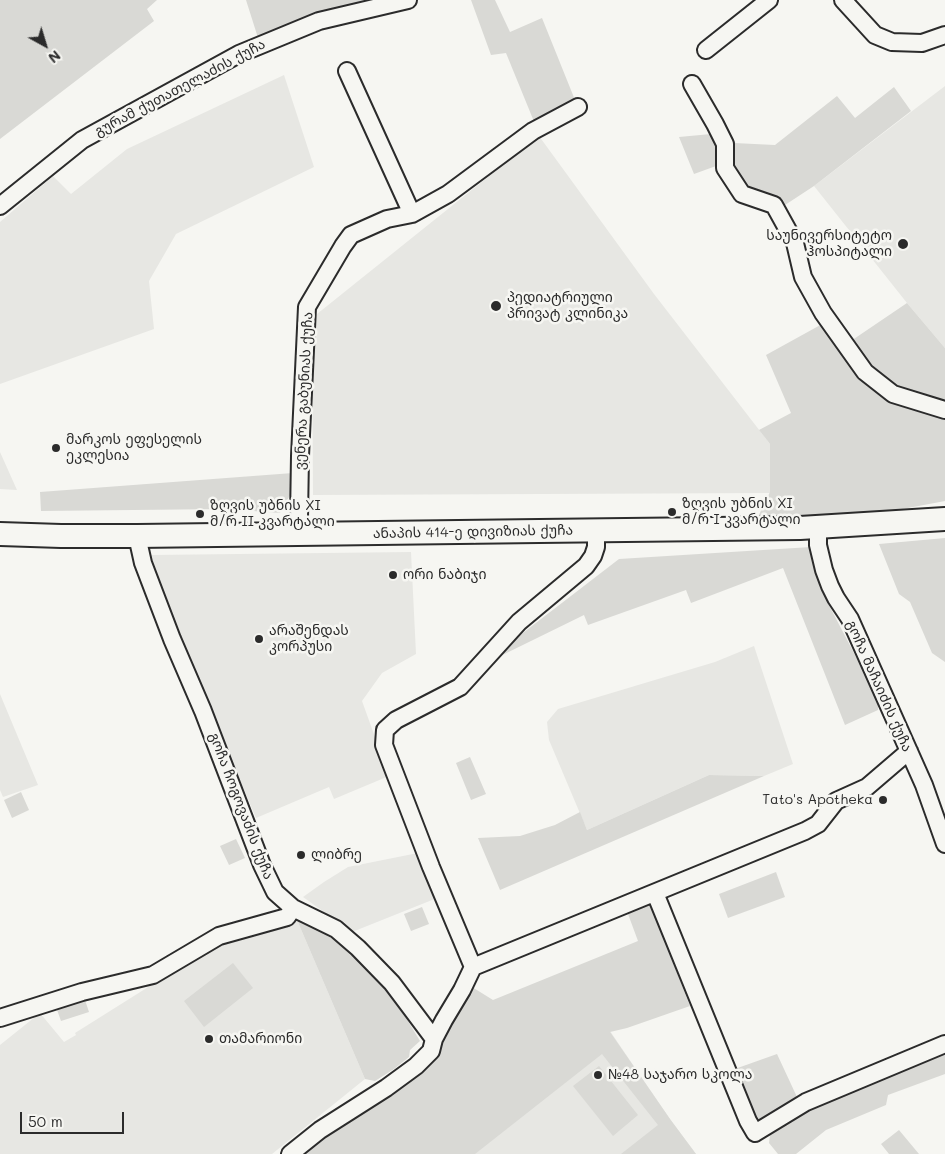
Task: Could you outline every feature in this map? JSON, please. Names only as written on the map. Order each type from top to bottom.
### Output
[{"type":"main road","name":"ანაპის 414-ე დივიზიას ქუჩა","points":[[0,534],[138,536],[818,528],[945,519]]},
{"type":"street","name":"გურამ ქუთათელაძის ქუჩა","points":[[0,206],[82,140],[239,54],[319,20],[408,0]]},
{"type":"street","points":[[706,50],[768,0]]},
{"type":"street","points":[[843,0],[875,35],[892,42],[922,43],[945,35]]},
{"type":"street","points":[[348,71],[412,214]]},
{"type":"street","points":[[692,84],[725,144],[725,168],[742,194],[774,205],[795,243],[803,277],[823,313],[865,372],[893,394],[945,410]]},
{"type":"street","name":"ვენერა გაბუნიას ქუჩა","points":[[303,534],[299,518],[300,456],[307,307],[343,246],[351,235],[387,219],[412,214],[448,194],[534,132],[578,107]]},
{"type":"street","name":"გოჩა მაჩაიძის ქუჩა","points":[[818,528],[818,545],[830,586],[850,619],[909,751],[924,785],[945,844]]},
{"type":"street","points":[[473,967],[431,868],[384,745],[386,730],[396,720],[460,687],[519,622],[586,566],[593,556],[596,547],[596,530]]},
{"type":"street","name":"გოჩა ჩოგოვაძის ქუჩა","points":[[138,536],[143,563],[172,639],[203,711],[262,865],[275,892],[293,908],[336,929],[358,948],[392,983],[434,1039]]},
{"type":"street","points":[[290,1154],[320,1130],[386,1088],[416,1066],[431,1051],[434,1039],[473,967],[805,831],[818,824],[836,801],[867,787],[909,751]]},
{"type":"street","points":[[655,893],[744,1112],[755,1133],[806,1102],[945,1044]]},
{"type":"street","points":[[0,1018],[82,992],[153,975],[219,936],[287,917],[293,908]]},
{"type":"shaded area","points":[[0,0],[157,0],[147,9],[154,21],[0,139]]},
{"type":"shaded area","points":[[246,0],[384,0],[259,41]]},
{"type":"shaded area","points":[[471,0],[495,0],[510,32],[542,18],[577,105],[535,124],[506,53],[491,55]]},
{"type":"shaded area","points":[[284,75],[314,167],[176,234],[149,281],[154,329],[0,384],[0,222],[53,176],[71,194],[127,149]]},
{"type":"shaded area","name":"საუნივერსიტეტო ჰოსპიტალი","points":[[945,86],[945,348],[814,186]]},
{"type":"shaded area","points":[[894,87],[911,111],[814,186],[785,205],[746,192],[729,168],[734,143],[775,145],[837,96],[855,118]]},
{"type":"shaded area","points":[[711,134],[715,146],[716,166],[694,174],[679,137]]},
{"type":"shaded area","name":"პედიატრიული პრივატ კლინიკა","points":[[539,136],[654,294],[770,444],[770,493],[313,495],[312,318]]},
{"type":"shaded area","points":[[907,303],[945,348],[945,501],[844,520],[756,521],[770,492],[770,444],[759,430],[791,413],[766,355],[824,323],[842,347]]},
{"type":"shaded area","points":[[0,452],[17,490],[0,489]]},
{"type":"shaded area","points":[[293,473],[294,488],[280,513],[226,509],[41,511],[40,492]]},
{"type":"shaded area","points":[[945,538],[945,662],[932,653],[910,602],[899,594],[879,544]]},
{"type":"shaded area","points":[[811,547],[820,588],[878,699],[878,710],[845,725],[783,568],[691,603],[686,590],[588,625],[584,615],[480,666],[619,559]]},
{"type":"shaded area","points":[[411,552],[416,654],[382,673],[362,701],[389,776],[334,799],[329,787],[256,818],[145,558],[152,555]]},
{"type":"shaded area","points":[[754,646],[793,764],[764,776],[709,775],[587,830],[549,740],[547,722],[558,709],[715,662]]},
{"type":"shaded area","points":[[0,694],[38,785],[3,797],[0,790]]},
{"type":"shaded area","points":[[470,757],[486,794],[471,800],[456,763]]},
{"type":"shaded area","points":[[709,775],[764,776],[500,890],[478,838],[520,836],[555,825],[580,812],[587,830]]},
{"type":"shaded area","points":[[21,792],[29,810],[12,818],[4,800]]},
{"type":"shaded area","points":[[236,839],[245,858],[229,865],[220,846]]},
{"type":"shaded area","points":[[418,853],[437,898],[352,932],[303,897],[348,867]]},
{"type":"shaded area","points":[[776,872],[785,897],[728,918],[719,894]]},
{"type":"shaded area","points":[[650,903],[690,1006],[610,1032],[696,1154],[621,1154],[658,1125],[602,1054],[475,1154],[303,1154],[417,1074],[472,987],[493,1000],[638,941],[628,914]]},
{"type":"shaded area","points":[[422,907],[429,924],[411,931],[404,914]]},
{"type":"shaded area","name":"თამარიონი","points":[[297,920],[365,1079],[272,1154],[0,1154],[0,1045],[40,1013],[64,1042],[76,1035],[75,1033],[223,940]]},
{"type":"shaded area","points":[[297,920],[304,920],[360,960],[397,1003],[420,1041],[410,1050],[409,1057],[375,1081],[365,1079]]},
{"type":"shaded area","points":[[233,963],[253,988],[204,1027],[184,1001]]},
{"type":"shaded area","points":[[84,997],[89,1012],[61,1021],[56,1007]]},
{"type":"shaded area","name":"№48 საჯარო სკოლა","points":[[610,1031],[696,1154],[457,1154]]},
{"type":"shaded area","points":[[945,1052],[945,1074],[888,1095],[886,1105],[826,1130],[796,1154],[778,1154],[769,1143],[770,1135],[779,1125],[820,1103]]},
{"type":"shaded area","points":[[777,1054],[797,1097],[759,1123],[754,1121],[732,1070]]},
{"type":"shaded area","points":[[599,1066],[638,1115],[613,1136],[573,1086]]},
{"type":"shaded area","points":[[899,1130],[919,1154],[889,1154],[881,1144]]},
{"type":"place","name":"საუნივერსიტეტო ჰოსპიტალი","points":[[903,244]]},
{"type":"place","name":"პედიატრიული პრივატ კლინიკა","points":[[496,306]]},
{"type":"place","name":"მარკოს ეფესელის ეკლესია","points":[[56,448]]},
{"type":"place","name":"ზღვის უბნის XI მ/რ I კვარტალი","points":[[672,512]]},
{"type":"place","name":"ზღვის უბნის XI მ/რ II კვარტალი","points":[[200,514]]},
{"type":"place","name":"ორი ნაბიჯი","points":[[393,575]]},
{"type":"place","name":"არაშენდას კორპუსი","points":[[259,639]]},
{"type":"place","name":"Tato's Apotheka","points":[[883,800]]},
{"type":"place","name":"ლიბრე","points":[[301,855]]},
{"type":"place","name":"თამარიონი","points":[[209,1039]]},
{"type":"place","name":"№48 საჯარო სკოლა","points":[[598,1075]]}]
